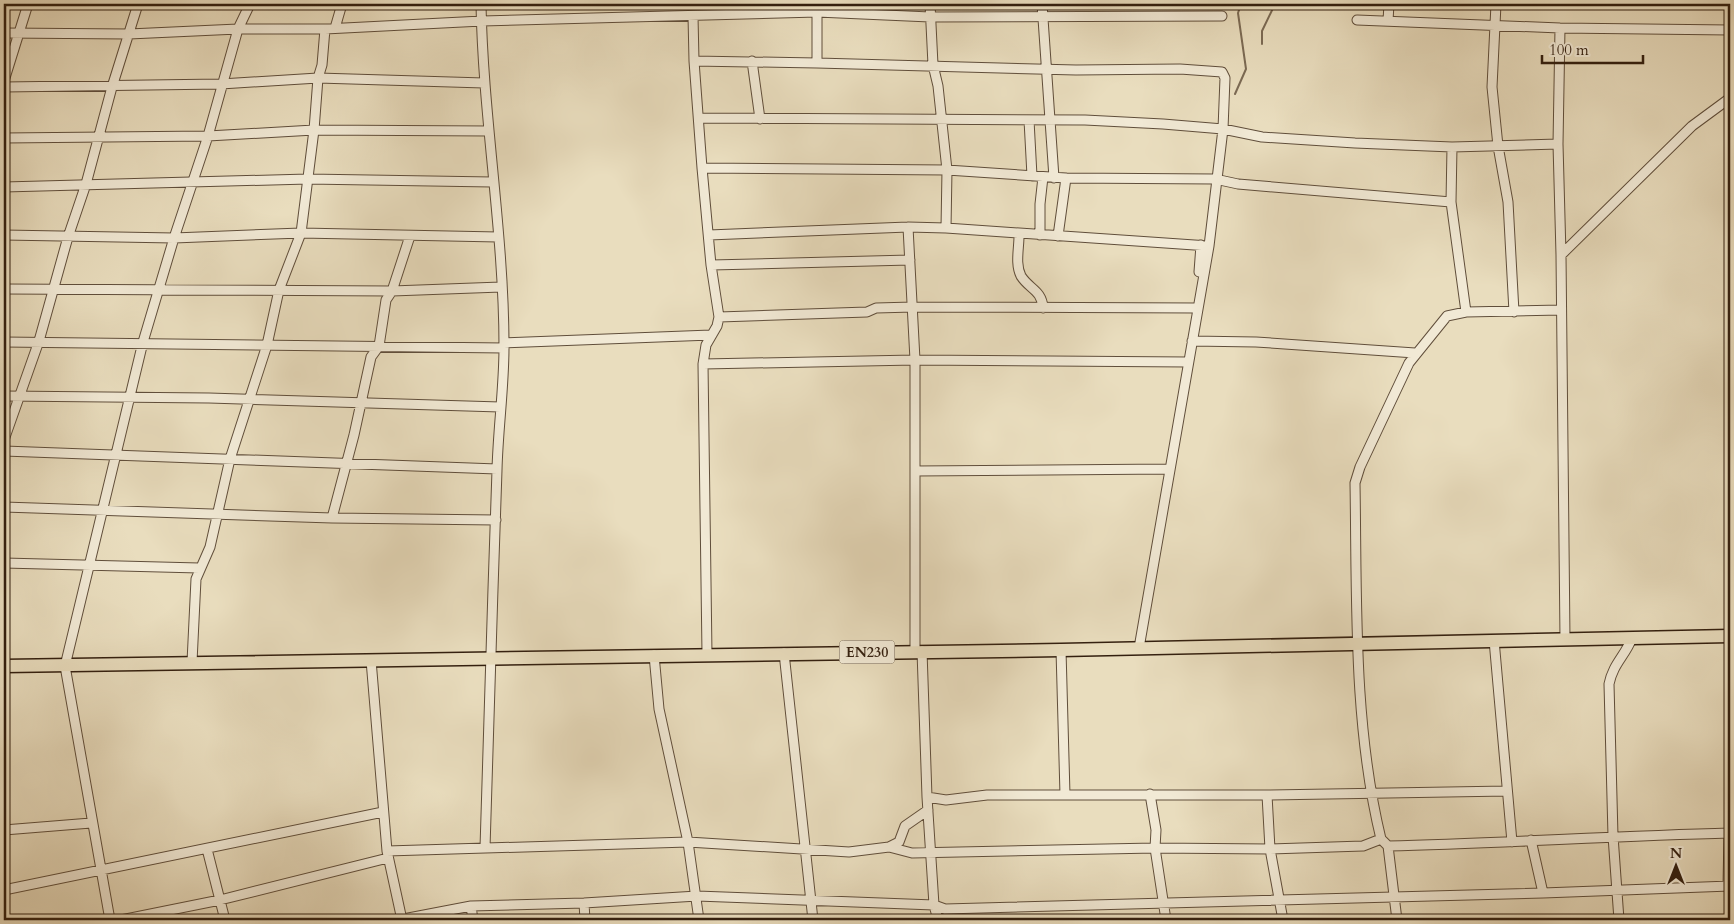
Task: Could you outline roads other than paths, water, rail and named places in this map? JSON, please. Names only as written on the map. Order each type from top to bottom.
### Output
[{"type":"main road","name":"EN230","points":[[4,666],[1061,650],[1730,636]]},
{"type":"street","points":[[4,82],[17,34],[28,4]]},
{"type":"street","points":[[4,440],[39,341],[68,237],[86,184],[112,87],[138,4]]},
{"type":"street","points":[[110,920],[91,822],[65,666],[115,454],[144,342],[174,238],[208,136],[221,84],[238,29],[250,4]]},
{"type":"street","points":[[335,28],[342,4]]},
{"type":"street","points":[[481,4],[484,83],[498,237],[504,345],[496,469],[496,520],[489,658],[486,848]]},
{"type":"street","points":[[811,4],[817,12],[818,63]]},
{"type":"street","points":[[930,4],[933,65],[942,120],[947,170],[946,228]]},
{"type":"street","points":[[1042,4],[1041,16],[1054,178]]},
{"type":"street","points":[[1388,21],[1389,4]]},
{"type":"street","points":[[1496,4],[1493,25],[1492,87],[1498,146],[1508,202],[1514,312]]},
{"type":"street","points":[[1730,4],[1730,34]]},
{"type":"street","points":[[4,34],[130,34],[238,29],[325,29],[482,21],[817,12],[930,17],[1222,16]]},
{"type":"street","points":[[693,16],[694,61],[700,118],[702,168],[711,265],[720,317],[706,345],[703,364],[707,654]]},
{"type":"street","points":[[1357,20],[1560,28],[1730,30]]},
{"type":"street","points":[[1560,28],[1558,144],[1565,639]]},
{"type":"street","points":[[192,662],[196,579],[199,568],[210,547],[216,513],[230,459],[251,400],[267,345],[279,290],[301,233],[325,29]]},
{"type":"street","points":[[694,61],[933,65],[1045,70],[1180,69],[1222,72],[1225,78],[1223,129],[1192,341],[1139,648]]},
{"type":"street","points":[[752,61],[760,118]]},
{"type":"street","points":[[4,87],[221,84],[318,78],[484,83]]},
{"type":"street","points":[[1561,255],[1692,126],[1730,98]]},
{"type":"street","points":[[700,118],[1050,120],[1163,124],[1223,129],[1262,137],[1452,147],[1558,144]]},
{"type":"street","points":[[1029,120],[1032,176]]},
{"type":"street","points":[[4,138],[208,136],[314,130],[489,131]]},
{"type":"street","points":[[1452,147],[1451,202],[1466,312]]},
{"type":"street","points":[[702,168],[947,170],[1054,178],[1215,179],[1232,184],[1451,202]]},
{"type":"street","points":[[1040,235],[1040,204],[1043,177]]},
{"type":"street","points":[[1058,236],[1066,178]]},
{"type":"street","points":[[4,187],[308,179],[492,182]]},
{"type":"street","points":[[709,235],[908,227],[1205,245]]},
{"type":"street","points":[[908,227],[915,360],[915,470],[919,651],[934,905],[938,920]]},
{"type":"street","points":[[4,235],[174,238],[301,233],[498,237]]},
{"type":"street","points":[[332,518],[362,402],[371,357],[380,346],[386,300],[392,291],[410,236]]},
{"type":"street","points":[[1019,236],[1018,265],[1022,276],[1042,297],[1043,308]]},
{"type":"street","points":[[711,265],[910,260]]},
{"type":"street","points":[[4,289],[392,291],[501,287]]},
{"type":"street","points":[[720,317],[867,312],[876,308],[912,307],[1196,308]]},
{"type":"street","points":[[1397,920],[1396,897],[1388,846],[1381,839],[1370,794],[1357,643],[1355,483],[1369,445],[1415,353],[1447,316],[1466,312],[1561,310]]},
{"type":"street","points":[[4,342],[380,346],[504,345],[711,335]]},
{"type":"street","points":[[1192,341],[1256,342],[1415,353]]},
{"type":"street","points":[[703,364],[915,360],[1188,362]]},
{"type":"street","points":[[4,396],[362,402],[500,407]]},
{"type":"street","points":[[4,451],[496,469]]},
{"type":"street","points":[[915,470],[1169,469]]},
{"type":"street","points":[[4,507],[332,518],[496,520]]},
{"type":"street","points":[[4,563],[199,568]]},
{"type":"street","points":[[1619,920],[1613,836],[1610,684],[1617,661],[1626,653],[1632,638]]},
{"type":"street","points":[[1494,640],[1512,842]]},
{"type":"street","points":[[1061,650],[1065,795]]},
{"type":"street","points":[[784,653],[813,920]]},
{"type":"street","points":[[654,655],[659,709],[688,842],[699,920]]},
{"type":"street","points":[[371,660],[387,855],[401,920],[471,906],[584,904],[697,896],[934,905],[944,910],[1729,886],[1730,833],[1388,846]]},
{"type":"street","points":[[927,797],[946,800],[987,795],[1267,795],[1507,791]]},
{"type":"street","points":[[1150,794],[1156,830],[1155,848],[1165,902],[1166,920]]},
{"type":"street","points":[[1267,795],[1270,849],[1283,920]]},
{"type":"street","points":[[121,920],[220,900],[387,855],[486,848],[688,842],[849,852],[888,847],[900,842],[905,826],[928,810]]},
{"type":"street","points":[[4,890],[384,812]]},
{"type":"street","points":[[4,830],[91,822]]},
{"type":"street","points":[[888,847],[912,853],[1155,848],[1270,849],[1363,846],[1381,839]]},
{"type":"street","points":[[1531,840],[1543,893]]},
{"type":"street","points":[[208,848],[225,920]]},
{"type":"street","points":[[584,904],[586,920]]},
{"type":"street","points":[[471,906],[473,920]]},
{"type":"waterway","points":[[1235,94],[1246,69],[1238,13],[1241,4]]},
{"type":"waterway","points":[[1262,44],[1262,31],[1275,4]]}]
